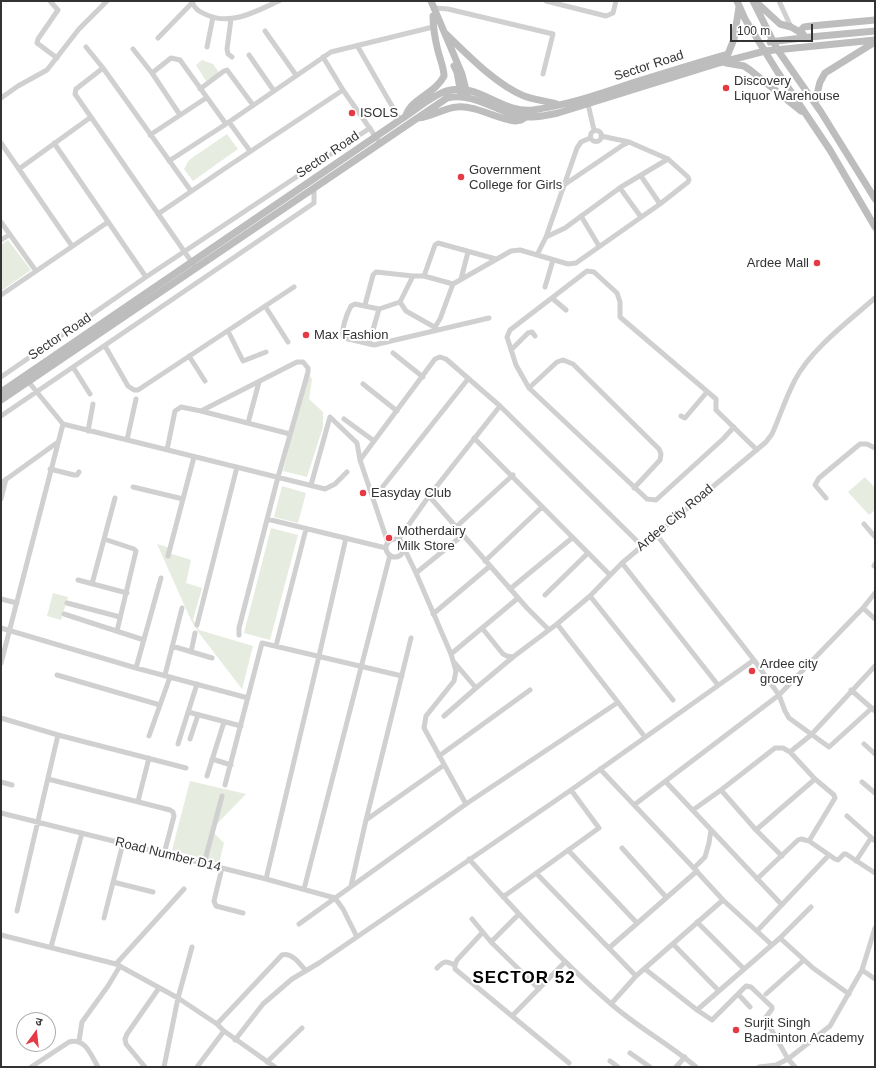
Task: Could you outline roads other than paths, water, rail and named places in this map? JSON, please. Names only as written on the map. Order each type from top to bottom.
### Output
[{"type":"main road","points":[[426,1],[434,12],[445,33],[462,74],[464,93]]},
{"type":"main road","points":[[431,1],[464,93]]},
{"type":"main road","points":[[754,1],[780,24],[791,27],[810,37]]},
{"type":"main road","points":[[754,1],[772,42],[814,102],[875,199]]},
{"type":"main road","points":[[738,4],[745,19],[842,170],[875,227]]},
{"type":"main road","name":"Sector Road","points":[[194,265],[314,187],[378,140],[402,118],[444,92],[475,92],[517,109],[531,110],[562,105],[728,54],[734,39],[738,4]]},
{"type":"main road","points":[[402,118],[408,110],[437,86],[444,76],[433,27],[434,12]]},
{"type":"main road","points":[[799,32],[804,27],[875,20]]},
{"type":"main road","points":[[763,48],[772,42],[875,31]]},
{"type":"main road","points":[[445,33],[476,63],[516,92],[526,97],[562,105]]},
{"type":"main road","points":[[763,48],[777,49],[875,41]]},
{"type":"main road","points":[[814,102],[820,82],[825,73],[875,41]]},
{"type":"main road","name":"Sector Road","points":[[1,400],[26,379],[378,140],[447,98],[464,93],[515,115],[533,118],[558,113],[588,104],[763,48]]},
{"type":"main road","points":[[719,63],[744,66],[808,116]]},
{"type":"main road","points":[[416,118],[435,115],[450,108],[459,106],[511,121],[521,120],[526,117]]},
{"type":"main road","name":"Sector Road","points":[[1,392],[26,379]]},
{"type":"street","points":[[50,1],[58,10],[38,39],[37,43],[57,58]]},
{"type":"street","points":[[1,98],[18,86],[43,73],[52,65],[79,29],[107,1]]},
{"type":"street","points":[[158,38],[192,2],[195,8],[213,17],[232,19],[279,1]]},
{"type":"street","points":[[546,1],[606,16],[613,13],[614,1]]},
{"type":"street","points":[[779,1],[791,27]]},
{"type":"street","points":[[434,12],[448,9],[553,34],[544,74]]},
{"type":"street","points":[[207,47],[213,17]]},
{"type":"street","points":[[232,19],[227,49],[228,54],[232,56]]},
{"type":"street","points":[[169,161],[330,52],[433,27]]},
{"type":"street","points":[[265,31],[296,75]]},
{"type":"street","points":[[358,46],[402,118]]},
{"type":"street","points":[[86,47],[103,68],[191,191]]},
{"type":"street","points":[[133,49],[152,73],[180,115]]},
{"type":"street","points":[[249,55],[274,91]]},
{"type":"street","points":[[323,56],[343,90],[378,140]]},
{"type":"street","points":[[152,73],[171,58],[180,60],[206,98],[250,151]]},
{"type":"street","points":[[103,68],[75,91],[76,96],[194,265]]},
{"type":"street","points":[[200,89],[227,70],[253,105]]},
{"type":"street","points":[[158,214],[343,90]]},
{"type":"street","points":[[150,134],[206,98]]},
{"type":"street","points":[[536,255],[546,237],[577,148],[581,142],[590,138],[591,133],[594,130],[588,104]]},
{"type":"street","points":[[18,169],[91,117]]},
{"type":"street","points":[[1,377],[146,277],[370,128]]},
{"type":"street","points":[[436,329],[453,284],[461,279],[514,250],[520,250],[572,264],[641,218],[688,182],[688,177],[668,159],[629,142],[602,136],[598,131],[594,130]]},
{"type":"street","points":[[590,138],[595,141],[599,140],[602,136]]},
{"type":"street","points":[[564,185],[629,142]]},
{"type":"street","points":[[1,143],[72,246]]},
{"type":"street","points":[[54,143],[146,277]]},
{"type":"street","points":[[1,154],[6,150]]},
{"type":"street","points":[[546,237],[565,228],[620,188],[668,159]]},
{"type":"street","points":[[641,176],[660,204]]},
{"type":"street","points":[[1,416],[314,203],[314,187]]},
{"type":"street","points":[[620,188],[641,218]]},
{"type":"street","points":[[581,216],[600,246]]},
{"type":"street","points":[[1,222],[36,271]]},
{"type":"street","points":[[1,295],[108,222]]},
{"type":"street","points":[[1,240],[9,235]]},
{"type":"street","points":[[424,276],[435,245],[438,243],[496,259]]},
{"type":"street","points":[[461,279],[468,252]]},
{"type":"street","points":[[545,287],[553,260]]},
{"type":"street","points":[[734,427],[723,439],[656,500],[647,499],[529,388],[524,382],[516,365],[507,337],[510,330],[587,271],[594,272],[617,293],[620,302],[620,317],[716,399],[716,410],[734,427],[757,450]]},
{"type":"street","points":[[365,305],[373,275],[376,272],[424,276],[453,284]]},
{"type":"street","points":[[414,276],[400,302],[379,309],[365,305],[355,304],[351,306],[342,335],[344,338],[374,345],[436,329],[489,318]]},
{"type":"street","points":[[105,346],[128,386],[134,390],[138,390],[294,287]]},
{"type":"street","points":[[552,298],[566,310]]},
{"type":"street","name":"Ardee City Road","points":[[444,716],[513,657],[557,624],[590,596],[622,563],[757,450],[772,434],[795,379],[806,364],[823,344],[875,298]]},
{"type":"street","points":[[400,302],[406,311],[436,329]]},
{"type":"street","points":[[265,306],[288,342]]},
{"type":"street","points":[[369,344],[379,309]]},
{"type":"street","points":[[228,331],[243,361],[266,352]]},
{"type":"street","points":[[510,350],[528,333],[532,332],[535,336]]},
{"type":"street","points":[[393,353],[422,377]]},
{"type":"street","points":[[189,356],[205,381]]},
{"type":"street","points":[[360,460],[435,359],[440,357],[446,359],[500,406],[642,546]]},
{"type":"street","points":[[529,388],[557,362],[563,360],[573,364],[659,449],[661,454],[660,460],[634,488]]},
{"type":"street","points":[[201,411],[296,362],[303,362],[308,368],[278,477],[239,628],[239,635]]},
{"type":"street","points":[[73,367],[90,394]]},
{"type":"street","points":[[26,379],[63,424],[325,489],[335,484],[347,472]]},
{"type":"street","points":[[373,500],[468,379]]},
{"type":"street","points":[[248,423],[259,382]]},
{"type":"street","points":[[363,384],[397,411]]},
{"type":"street","points":[[681,416],[685,418],[707,392]]},
{"type":"street","points":[[127,440],[136,399]]},
{"type":"street","points":[[88,431],[93,404]]},
{"type":"street","points":[[167,450],[175,411],[178,408],[185,406],[290,434]]},
{"type":"street","points":[[398,540],[429,496],[500,406]]},
{"type":"street","points":[[304,889],[390,555],[356,443],[330,417],[311,485]]},
{"type":"street","points":[[344,419],[374,441]]},
{"type":"street","points":[[1,663],[4,643],[10,630],[50,469],[63,424]]},
{"type":"street","points":[[474,438],[513,475],[572,538],[610,575]]},
{"type":"street","points":[[1,483],[58,442]]},
{"type":"street","points":[[826,498],[815,485],[819,478],[860,444],[867,444],[875,448]]},
{"type":"street","points":[[168,556],[194,457]]},
{"type":"street","points":[[197,625],[236,467]]},
{"type":"street","points":[[50,469],[74,475],[77,475],[79,472]]},
{"type":"street","points":[[456,527],[513,475]]},
{"type":"street","points":[[1,499],[6,479]]},
{"type":"street","points":[[133,487],[182,499]]},
{"type":"street","points":[[429,496],[518,598],[549,630]]},
{"type":"street","points":[[92,584],[115,498]]},
{"type":"street","points":[[485,561],[542,507]]},
{"type":"street","points":[[268,519],[346,538],[387,545]]},
{"type":"street","points":[[864,524],[875,537]]},
{"type":"street","points":[[276,646],[306,528]]},
{"type":"street","points":[[656,534],[754,660],[779,696],[789,718],[829,747],[874,710],[851,690]]},
{"type":"street","points":[[416,573],[463,535]]},
{"type":"street","points":[[266,879],[346,538]]},
{"type":"street","points":[[510,589],[572,538]]},
{"type":"street","points":[[104,539],[136,551],[117,631]]},
{"type":"street","points":[[387,545],[392,540],[398,540],[402,543],[451,654],[456,671],[454,681],[426,716],[424,728],[466,804]]},
{"type":"street","points":[[390,555],[395,557],[400,555],[404,548]]},
{"type":"street","points":[[545,595],[588,553]]},
{"type":"street","points":[[622,563],[718,685]]},
{"type":"street","points":[[433,614],[490,566]]},
{"type":"street","points":[[136,668],[161,578]]},
{"type":"street","points":[[78,580],[127,593]]},
{"type":"street","points":[[634,805],[779,696],[863,608],[875,593]]},
{"type":"street","points":[[590,596],[673,700]]},
{"type":"street","points":[[451,654],[518,598]]},
{"type":"street","points":[[1,599],[17,603]]},
{"type":"street","points":[[67,603],[120,617]]},
{"type":"street","points":[[149,736],[168,676],[172,646],[182,608]]},
{"type":"street","points":[[863,608],[875,619]]},
{"type":"street","points":[[64,614],[144,640]]},
{"type":"street","points":[[557,624],[617,703],[645,737]]},
{"type":"street","points":[[1,628],[136,668],[248,698]]},
{"type":"street","points":[[482,628],[502,654],[513,657]]},
{"type":"street","points":[[191,652],[195,633]]},
{"type":"street","points":[[351,886],[411,638]]},
{"type":"street","points":[[225,785],[262,643],[402,676]]},
{"type":"street","points":[[172,646],[212,658]]},
{"type":"street","points":[[452,660],[476,688]]},
{"type":"street","points":[[235,1040],[263,1004],[292,979],[357,937],[571,790],[754,660]]},
{"type":"street","points":[[790,752],[811,735],[851,690],[875,667]]},
{"type":"street","points":[[57,675],[160,705]]},
{"type":"street","points":[[178,744],[197,684]]},
{"type":"street","points":[[439,756],[530,690]]},
{"type":"street","points":[[299,924],[466,804],[617,703]]},
{"type":"street","points":[[188,712],[241,726]]},
{"type":"street","points":[[190,739],[198,715]]},
{"type":"street","points":[[1,718],[58,735],[186,768]]},
{"type":"street","points":[[207,776],[224,722]]},
{"type":"street","points":[[17,910],[58,735]]},
{"type":"street","points":[[864,744],[875,754]]},
{"type":"street","points":[[693,810],[775,748],[783,748],[790,752],[815,780],[835,798],[809,841]]},
{"type":"street","points":[[138,801],[149,758]]},
{"type":"street","points":[[212,759],[231,765]]},
{"type":"street","points":[[366,820],[444,765]]},
{"type":"street","points":[[600,769],[723,900],[772,945]]},
{"type":"street","points":[[48,779],[170,810],[173,812],[174,816],[164,854]]},
{"type":"street","points":[[756,830],[815,780]]},
{"type":"street","points":[[1,782],[12,784]]},
{"type":"street","points":[[666,782],[782,905]]},
{"type":"street","points":[[862,782],[875,793]]},
{"type":"street","points":[[503,897],[599,828],[571,790]]},
{"type":"street","points":[[721,790],[756,830],[782,856]]},
{"type":"street","points":[[204,864],[222,796]]},
{"type":"street","name":"Road Number D14","points":[[1,813],[266,879],[335,898]]},
{"type":"street","points":[[847,816],[873,840],[856,860]]},
{"type":"street","points":[[609,948],[695,870],[705,857],[711,830]]},
{"type":"street","points":[[51,947],[82,833]]},
{"type":"street","points":[[757,879],[801,838],[809,841],[838,860],[845,854],[875,874]]},
{"type":"street","points":[[104,918],[123,844]]},
{"type":"street","points":[[622,848],[666,897]]},
{"type":"street","points":[[568,850],[637,923]]},
{"type":"street","points":[[757,931],[829,855]]},
{"type":"street","points":[[469,859],[519,914],[566,962],[611,1004],[685,1057],[696,1067]]},
{"type":"street","points":[[222,868],[214,901],[216,906],[243,913]]},
{"type":"street","points":[[536,873],[636,976]]},
{"type":"street","points":[[113,882],[153,892]]},
{"type":"street","points":[[79,1041],[82,1022],[108,986],[118,965],[184,889]]},
{"type":"street","points":[[335,898],[343,909],[357,937]]},
{"type":"street","points":[[611,1004],[636,976],[723,900]]},
{"type":"street","points":[[697,1010],[780,938],[811,907]]},
{"type":"street","points":[[491,942],[519,914]]},
{"type":"street","points":[[472,919],[482,933],[539,989]]},
{"type":"street","points":[[697,922],[744,969]]},
{"type":"street","points":[[759,1067],[776,1065],[788,1059],[830,1026],[862,970],[875,928]]},
{"type":"street","points":[[455,965],[482,933]]},
{"type":"street","points":[[1,935],[118,965],[178,998],[217,1024],[235,1040],[275,1067]]},
{"type":"street","points":[[780,938],[804,960],[849,994]]},
{"type":"street","points":[[673,944],[719,991]]},
{"type":"street","points":[[164,1067],[178,998],[192,947]]},
{"type":"street","points":[[217,1024],[282,955],[286,954],[292,957],[306,971]]},
{"type":"street","points":[[766,994],[804,960]]},
{"type":"street","points":[[437,968],[446,961],[455,965],[455,969],[569,1063]]},
{"type":"street","points":[[512,1016],[566,962]]},
{"type":"street","points":[[645,968],[697,1010],[712,1020],[746,986],[751,987],[772,1007],[766,1017],[766,1020],[788,1059],[795,1067]]},
{"type":"street","points":[[862,970],[875,979]]},
{"type":"street","points":[[145,1067],[126,1044],[125,1039],[126,1034],[159,988]]},
{"type":"street","points":[[738,994],[750,1007]]},
{"type":"street","points":[[267,1062],[302,1028]]},
{"type":"street","points":[[197,1067],[224,1031]]},
{"type":"street","points":[[31,1067],[74,1040],[85,1045],[98,1067]]},
{"type":"street","points":[[630,1053],[650,1067]]},
{"type":"street","points":[[676,1067],[685,1057]]},
{"type":"street","points":[[610,1061],[618,1067]]},
{"type":"place","name":"Discovery Liquor Warehouse","points":[[726,88]]},
{"type":"place","name":"ISOLS","points":[[352,113]]},
{"type":"place","name":"Government College for Girls","points":[[461,177]]},
{"type":"place","name":"Ardee Mall","points":[[817,263]]},
{"type":"place","name":"Max Fashion","points":[[306,335]]},
{"type":"place","name":"Easyday Club","points":[[363,493]]},
{"type":"place","name":"Motherdairy Milk Store","points":[[389,538]]},
{"type":"place","name":"Ardee city grocery","points":[[752,671]]},
{"type":"place","name":"Surjit Singh Badminton Academy","points":[[736,1030]]},
{"type":"district","name":"SECTOR 52","points":[[524,978]]}]
